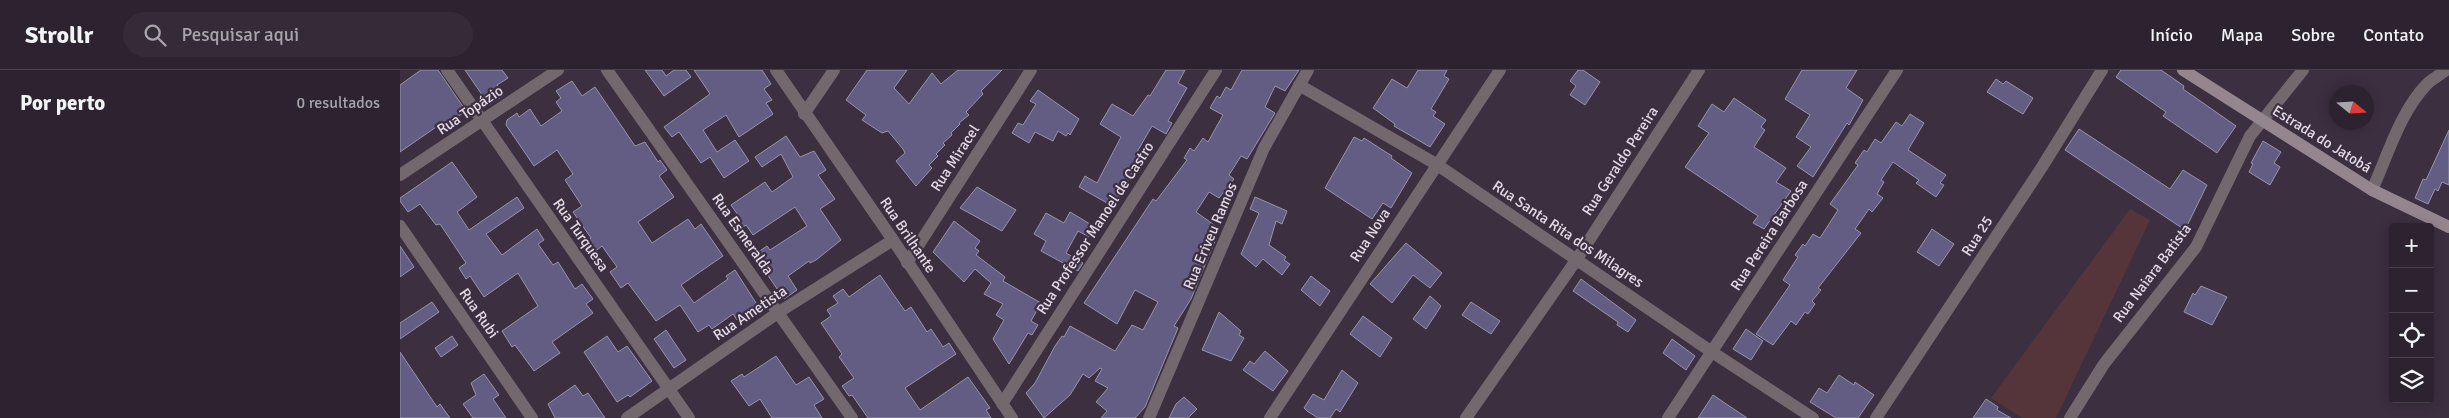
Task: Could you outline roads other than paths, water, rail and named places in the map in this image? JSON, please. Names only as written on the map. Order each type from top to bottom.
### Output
[{"type":"street","name":"Rua Turquesa","points":[[447,70],[688,418]]},
{"type":"street","name":"Rua Topázio","points":[[400,175],[483,122],[558,70]]},
{"type":"street","name":"Rua Esmeralda","points":[[607,70],[852,418]]},
{"type":"street","name":"Rua Brilhante","points":[[776,70],[804,114],[893,240],[1012,418]]},
{"type":"street","points":[[804,114],[834,70]]},
{"type":"street","name":"Rua Miracel","points":[[907,263],[1031,70]]},
{"type":"street","name":"Rua Professor Manoel de Castro","points":[[1002,404],[1216,70]]},
{"type":"street","name":"Rua Eriveu Ramos","points":[[1149,418],[1264,148],[1308,70]]},
{"type":"street","name":"Rua Nova","points":[[1270,418],[1436,164],[1500,70]]},
{"type":"street","name":"Rua Geraldo Pereira","points":[[1466,418],[1576,259],[1699,70]]},
{"type":"street","name":"Rua Pereira Barbosa","points":[[1668,418],[1897,70]]},
{"type":"street","name":"Rua 25","points":[[1876,418],[2042,167],[2102,70]]},
{"type":"street","name":"Estrada do Jatobá","points":[[2183,70],[2372,190],[2449,227]]},
{"type":"street","name":"Rua Naiara Batista","points":[[2070,418],[2104,364],[2196,247],[2250,136],[2303,70]]},
{"type":"street","points":[[2372,190],[2402,123],[2416,99],[2428,84],[2446,70]]},
{"type":"street","name":"Rua Santa Rita dos Milagres","points":[[1299,84],[1436,164],[1712,352],[1813,418]]},
{"type":"street","name":"Rua Rubi","points":[[400,226],[532,418]]},
{"type":"street","name":"Rua Ametista","points":[[627,418],[779,312],[893,240]]}]
